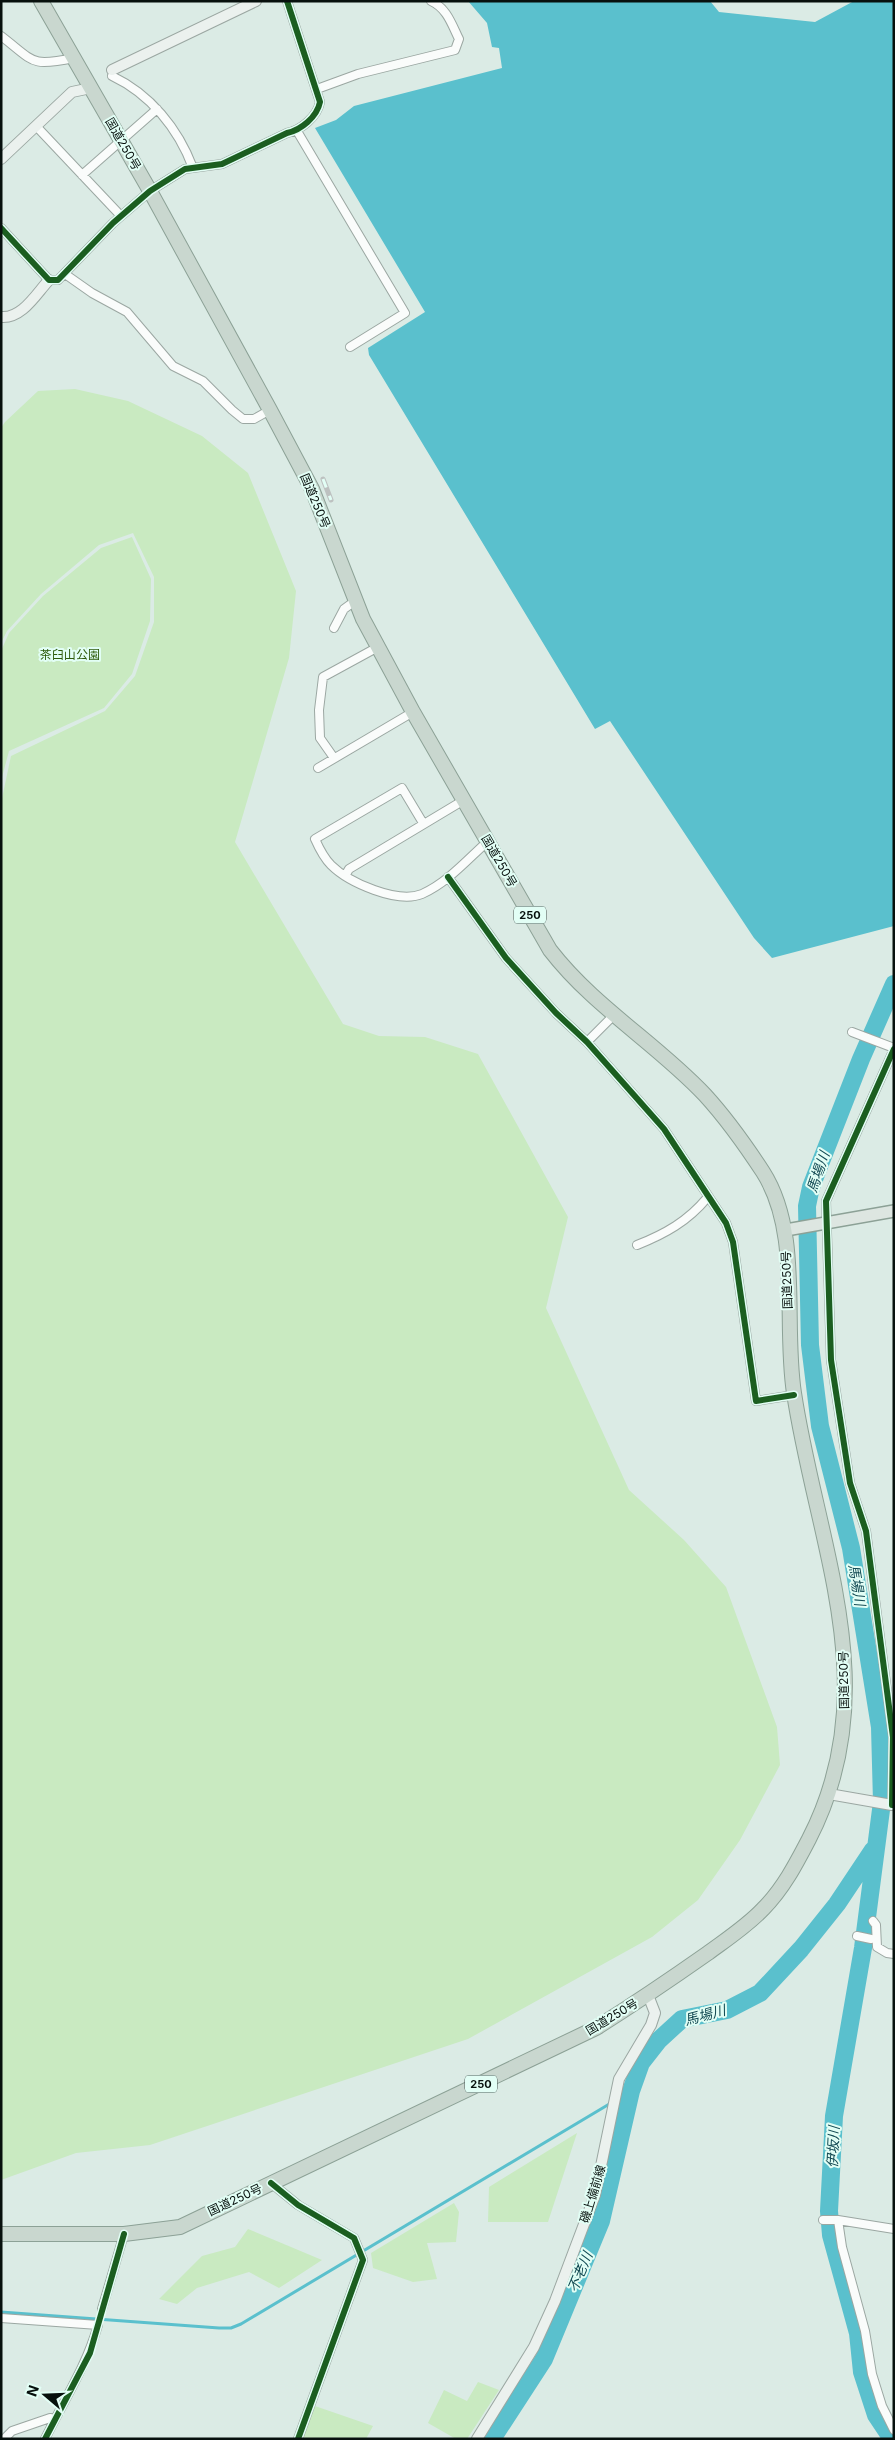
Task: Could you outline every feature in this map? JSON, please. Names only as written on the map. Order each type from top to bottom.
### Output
[{"type":"highway","name":"国道250号","points":[[1,2234],[124,2234],[180,2227],[596,2028],[648,1995],[747,1925],[764,1909],[791,1871],[815,1826],[829,1794],[843,1729],[846,1702],[844,1653],[833,1574],[812,1486],[790,1366],[790,1229],[774,1191],[763,1172],[705,1096],[570,976],[550,950],[413,712],[378,647],[355,601],[312,489],[270,410],[150,191],[41,1]]},
{"type":"main road","points":[[112,73],[256,1]]},
{"type":"main road","points":[[1,159],[72,92],[91,88]]},
{"type":"main road","points":[[1,317],[10,318],[18,315],[49,280]]},
{"type":"main road","points":[[790,1229],[894,1211]]},
{"type":"main road","points":[[829,1794],[891,1805]]},
{"type":"main road","name":"磯上備前線","points":[[477,2439],[534,2347],[595,2195],[604,2160],[614,2097],[626,2066],[651,2025],[655,2013],[648,1995]]},
{"type":"street","points":[[1,228],[49,280],[58,280],[121,216],[150,191],[185,169],[222,164],[286,133],[297,131],[317,112],[320,102],[286,1]]},
{"type":"street","points":[[317,89],[358,74],[455,50],[459,39],[447,15],[437,4],[431,1]]},
{"type":"street","points":[[1,36],[29,60],[48,63],[74,58]]},
{"type":"street","points":[[112,73],[138,91],[157,109],[184,147],[193,168]]},
{"type":"street","points":[[82,175],[157,109]]},
{"type":"street","points":[[36,126],[121,216]]},
{"type":"street","points":[[297,131],[406,312],[350,347]]},
{"type":"street","points":[[65,274],[92,294],[128,312],[173,366],[203,381],[232,410],[243,418],[254,420],[270,410]]},
{"type":"street","points":[[334,628],[344,609],[355,601]]},
{"type":"street","points":[[334,758],[320,738],[319,710],[323,677],[378,647]]},
{"type":"street","points":[[318,768],[413,712]]},
{"type":"street","points":[[423,823],[402,788],[315,839],[330,865],[345,876],[394,896],[414,896],[448,878],[487,842]]},
{"type":"street","points":[[345,876],[349,869],[464,800]]},
{"type":"street","points":[[448,878],[506,958],[556,1014],[588,1042],[664,1129],[707,1198],[726,1223],[733,1242],[756,1401],[794,1395]]},
{"type":"street","points":[[588,1042],[613,1016]]},
{"type":"street","points":[[852,1032],[892,1048],[826,1201],[824,1223],[831,1360],[850,1483],[866,1530],[892,1737],[891,1805]]},
{"type":"street","points":[[637,1245],[675,1228],[696,1211],[707,1198]]},
{"type":"street","points":[[873,1921],[876,1925],[877,1947],[887,1953],[894,1954]]},
{"type":"street","points":[[858,1936],[870,1938]]},
{"type":"street","points":[[271,2183],[298,2205],[354,2238],[360,2253],[358,2275],[298,2439]]},
{"type":"street","points":[[824,2220],[837,2220],[894,2229]]},
{"type":"street","points":[[837,2220],[842,2247],[865,2331],[872,2374],[882,2406],[894,2430]]},
{"type":"street","points":[[102,2309],[124,2234]]},
{"type":"street","points":[[1,2318],[98,2325],[90,2353],[45,2439]]},
{"type":"street","points":[[4,2439],[12,2431],[50,2418],[55,2419]]},
{"type":"green space","points":[[75,389],[128,401],[202,436],[248,473],[296,591],[289,658],[235,842],[343,1024],[379,1036],[425,1037],[478,1054],[568,1217],[546,1308],[629,1490],[684,1540],[726,1587],[777,1727],[780,1765],[740,1840],[698,1900],[652,1937],[468,2039],[150,2145],[76,2153],[1,2180],[1,803],[11,756],[105,711],[135,676],[154,622],[154,577],[133,533],[99,545],[41,594],[7,631],[1,643],[1,428],[38,391]]},
{"type":"green space","name":"茶臼山公園","points":[[132,537],[151,579],[150,621],[132,674],[104,708],[9,751],[1,781],[1,651],[9,633],[43,596],[101,548]]},
{"type":"green space","points":[[577,2133],[548,2222],[488,2222],[489,2187]]},
{"type":"green space","points":[[454,2203],[459,2212],[456,2242],[427,2243],[437,2279],[413,2282],[373,2268],[371,2253]]},
{"type":"green space","points":[[248,2229],[322,2260],[279,2288],[249,2272],[197,2288],[177,2304],[159,2299],[202,2256],[235,2247]]},
{"type":"green space","points":[[478,2382],[499,2390],[467,2439],[456,2439],[428,2423],[444,2390],[467,2401]]},
{"type":"green space","points":[[315,2406],[373,2426],[366,2439],[303,2439]]},
{"type":"water","points":[[468,1],[710,1],[719,12],[815,22],[854,1],[894,1],[894,926],[772,958],[754,938],[610,721],[595,729],[369,355],[368,348],[425,312],[315,128],[336,120],[354,106],[502,68],[499,48],[492,47],[487,23]]},
{"type":"waterway","name":"馬場川","points":[[892,2439],[876,2415],[862,2372],[858,2333],[831,2235],[829,2211],[834,2116],[863,1948],[882,1802],[880,1727],[851,1548],[820,1426],[810,1345],[807,1206],[811,1187],[861,1059],[894,984]]},
{"type":"waterway","name":"不老川","points":[[492,2439],[544,2359],[601,2221],[631,2091],[641,2063],[659,2040],[682,2019],[727,2010],[760,1993],[801,1949],[837,1904],[873,1850]]},
{"type":"waterway","points":[[618,2098],[631,2091]]},
{"type":"waterway","points":[[1,2312],[231,2328],[241,2324],[611,2103]]},
{"type":"tunnel","points":[[98,2325],[102,2309]]},
{"type":"railway","points":[[323,479],[331,500]]},
{"type":"cycle path","points":[[1,228],[49,280],[58,280],[113,223],[150,191],[185,169],[222,164],[303,126],[316,113],[320,102],[287,1]]},
{"type":"cycle path","points":[[448,877],[506,958],[556,1013],[587,1042],[664,1129],[726,1223],[733,1242],[756,1401],[794,1395]]},
{"type":"cycle path","points":[[894,1049],[826,1201],[831,1360],[850,1483],[866,1531],[893,1737],[892,1805],[894,1805]]},
{"type":"cycle path","points":[[271,2183],[298,2205],[354,2238],[363,2260],[298,2439]]},
{"type":"cycle path","points":[[45,2439],[90,2353],[124,2234]]},
{"type":"water label","name":"伊坂川","points":[[833,2147]]}]
